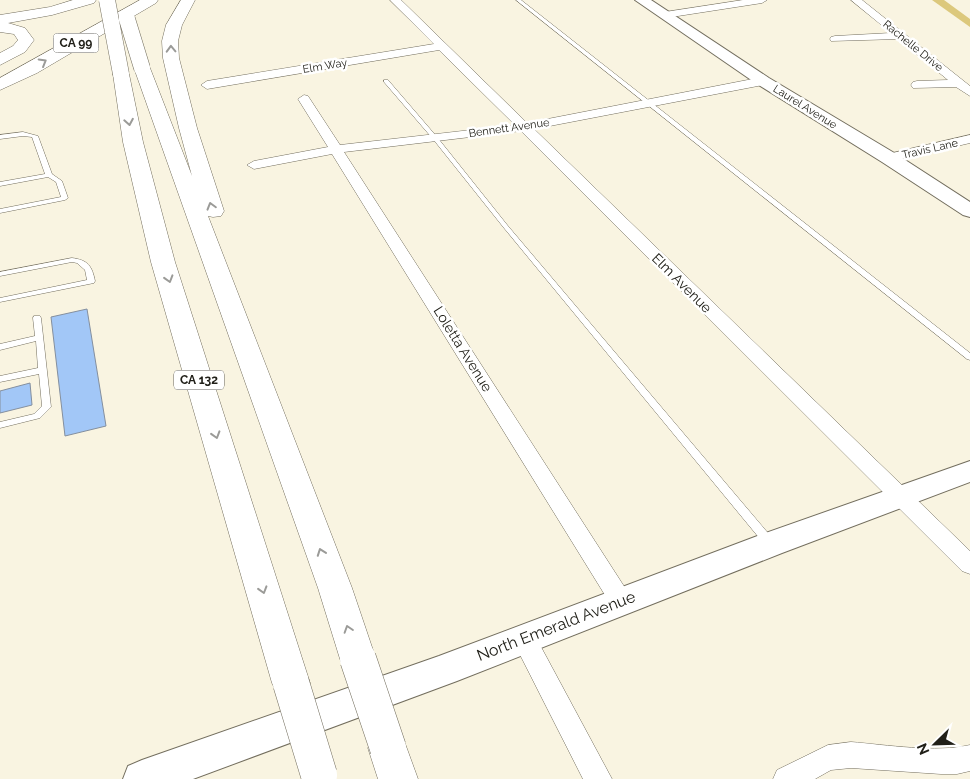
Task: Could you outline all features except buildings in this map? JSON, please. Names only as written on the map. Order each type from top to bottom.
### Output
[{"type":"highway","points":[[0,20],[52,11],[89,0]]},
{"type":"highway","name":"CA 132","points":[[108,0],[131,71],[133,142],[163,262],[319,777]]},
{"type":"highway","points":[[123,0],[130,31],[131,71],[279,438],[335,588],[393,764]]},
{"type":"highway","name":"CA 99","points":[[0,66],[46,44],[123,0]]},
{"type":"highway","name":"CA 99","points":[[0,85],[39,65],[151,0]]},
{"type":"highway","points":[[188,0],[174,25],[170,41],[171,58],[188,128],[242,320],[279,438]]},
{"type":"highway","points":[[0,27],[21,31],[26,40],[19,49],[0,60]]},
{"type":"street","name":"Elm Avenue","points":[[395,0],[970,565]]},
{"type":"street","name":"Laurel Avenue","points":[[642,0],[763,81],[889,158],[970,211]]},
{"type":"street","points":[[665,15],[762,0]]},
{"type":"street","name":"Rachelle Drive","points":[[856,0],[970,92]]},
{"type":"street","points":[[835,39],[901,36]]},
{"type":"street","name":"Elm Way","points":[[207,85],[442,46]]},
{"type":"street","name":"Bennett Avenue","points":[[254,165],[337,149],[524,127],[763,81]]},
{"type":"street","points":[[917,85],[958,82]]},
{"type":"street","name":"Loletta Avenue","points":[[304,99],[621,600]]},
{"type":"street","name":"Travis Lane","points":[[889,158],[970,139]]},
{"type":"street","name":"North Emerald Avenue","points":[[142,779],[445,670],[621,600],[898,496],[970,471]]},
{"type":"street","points":[[524,639],[598,779]]},
{"type":"street","points":[[800,776],[828,758],[851,754],[941,761],[957,761],[970,758]]},
{"type":"lane","points":[[518,0],[970,356]]},
{"type":"lane","points":[[386,81],[771,544]]},
{"type":"lane","points":[[0,137],[23,134],[34,136],[49,174],[59,181],[65,198],[0,210]]},
{"type":"lane","points":[[0,184],[49,174]]},
{"type":"lane","points":[[0,274],[72,260],[79,261],[89,269],[91,281],[0,300]]},
{"type":"lane","points":[[0,425],[37,416],[47,407],[36,318]]},
{"type":"lane","points":[[0,348],[39,338]]},
{"type":"lane","points":[[0,379],[43,370]]},
{"type":"waterway","points":[[937,0],[970,24]]}]
